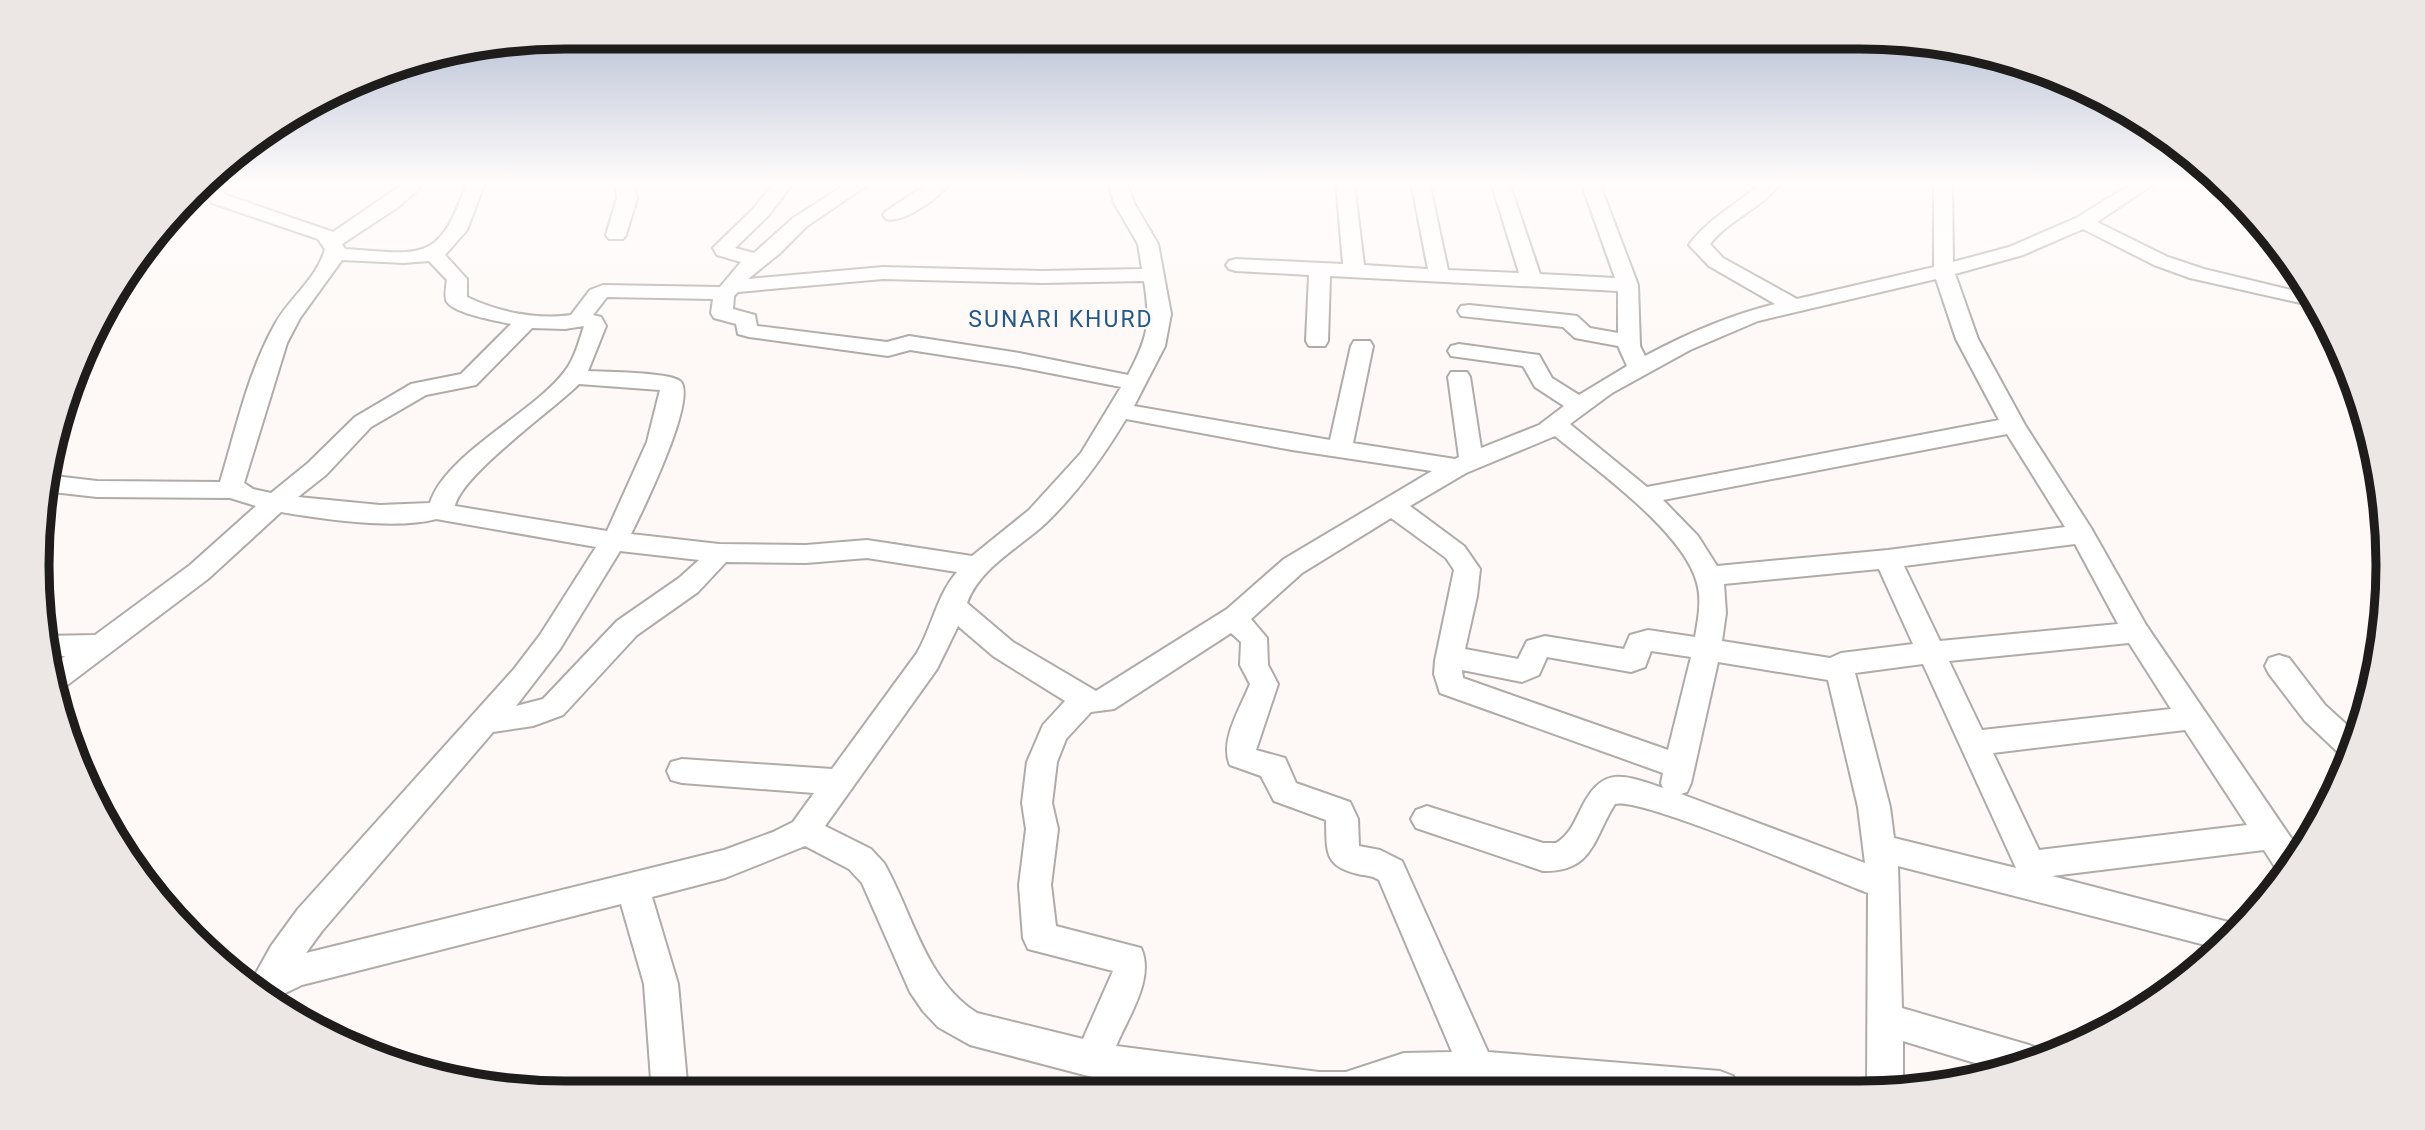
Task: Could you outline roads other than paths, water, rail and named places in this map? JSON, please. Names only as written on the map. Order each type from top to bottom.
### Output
[{"type":"street","points":[[324,235],[333,248]]},
{"type":"street","points":[[233,490],[232,483],[279,337],[333,248],[350,235]]},
{"type":"street","points":[[333,248],[418,257],[433,254],[453,235]]},
{"type":"street","points":[[737,235],[722,250],[758,260]]},
{"type":"street","points":[[788,235],[746,268],[728,290],[722,313],[748,320],[746,329],[749,331],[888,349],[909,343],[1019,360],[1133,383]]},
{"type":"street","points":[[266,985],[296,971],[725,864],[785,842],[804,831],[927,661],[941,636],[960,586],[977,566],[1015,537],[1055,498],[1103,442],[1154,346],[1159,326],[1155,275],[1145,235]]},
{"type":"street","points":[[1350,235],[1354,270]]},
{"type":"street","points":[[1431,235],[1439,274]]},
{"type":"street","points":[[1517,235],[1531,279]]},
{"type":"street","points":[[1609,235],[1628,285],[1629,341],[1639,368]]},
{"type":"street","points":[[1707,235],[1699,245],[1708,257],[1791,304]]},
{"type":"street","points":[[1944,235],[1944,271],[1967,339],[2013,425],[2082,534],[2136,632],[2285,857]]},
{"type":"street","points":[[951,605],[1003,649],[1085,699],[1104,701],[1232,619],[1300,561],[1464,463],[1541,433],[1639,368],[1725,325],[1791,304],[1944,271],[2016,251],[2054,235]]},
{"type":"street","points":[[2108,235],[2161,261],[2197,274],[2302,299]]},
{"type":"street","points":[[433,254],[457,279],[456,300],[468,306],[528,320],[568,323],[580,320],[594,323],[595,327],[573,377],[480,457],[442,500],[440,509]]},
{"type":"street","points":[[1236,265],[1628,285]]},
{"type":"street","points":[[1317,341],[1320,269]]},
{"type":"street","points":[[580,320],[597,294],[603,291],[728,290],[883,273],[1042,277],[1155,275]]},
{"type":"street","points":[[1469,311],[1569,321],[1583,333],[1629,341]]},
{"type":"street","points":[[61,674],[199,572],[276,502],[317,469],[359,426],[425,386],[468,380],[528,320]]},
{"type":"street","points":[[1339,447],[1362,346]]},
{"type":"street","points":[[1459,351],[1531,360],[1543,382],[1579,406]]},
{"type":"street","points":[[265,985],[310,920],[488,721],[551,642],[614,542],[652,462],[672,386],[573,377]]},
{"type":"street","points":[[1459,377],[1464,463]]},
{"type":"street","points":[[1120,411],[1292,442],[1464,463]]},
{"type":"street","points":[[1555,424],[1642,496],[1684,540],[1708,576],[1711,617],[1706,651],[1672,802]]},
{"type":"street","points":[[1642,496],[2013,425]]},
{"type":"street","points":[[55,484],[97,489],[233,490],[276,502],[312,508],[414,514],[440,509],[445,513],[614,542],[719,553],[806,554],[867,549],[977,566]]},
{"type":"street","points":[[1392,506],[1455,552],[1466,569],[1447,678],[1453,687],[1680,767]]},
{"type":"street","points":[[1708,576],[1888,559],[2082,534]]},
{"type":"street","points":[[488,721],[533,715],[553,707],[627,628],[639,617],[698,579],[719,553]]},
{"type":"street","points":[[1888,559],[2036,878]]},
{"type":"street","points":[[1232,619],[1256,640],[1258,648],[1254,665],[1265,684],[1241,745],[1241,756],[1274,766],[1279,785],[1285,792],[1339,811],[1343,853],[1351,859],[1385,865],[1391,871],[1478,1069]]},
{"type":"street","points":[[1885,1080],[1884,885],[1874,807],[1841,664],[1930,652],[2136,632]]},
{"type":"street","points":[[1450,657],[1522,671],[1527,669],[1537,648],[1542,646],[1631,662],[1644,640],[1841,671]]},
{"type":"street","points":[[55,646],[100,645]]},
{"type":"street","points":[[2279,666],[2315,713],[2345,741]]},
{"type":"street","points":[[1085,699],[1053,733],[1045,749],[1038,786],[1042,829],[1034,885],[1040,938],[1129,959],[1130,973],[1092,1060]]},
{"type":"street","points":[[1973,743],[2191,718]]},
{"type":"street","points":[[682,771],[842,782]]},
{"type":"street","points":[[1427,819],[1544,857],[1563,859],[1583,836],[1606,794],[1613,789],[1672,802],[1884,885]]},
{"type":"street","points":[[804,831],[860,859],[873,873],[930,994],[940,1009],[955,1021],[970,1028],[1092,1060],[1164,1073],[1237,1081]]},
{"type":"street","points":[[2036,878],[2270,836]]},
{"type":"street","points":[[1880,848],[2036,878],[2221,934]]},
{"type":"street","points":[[633,889],[661,984],[669,1081]]},
{"type":"street","points":[[1884,1019],[2014,1057]]},
{"type":"street","points":[[1373,1081],[1404,1071],[1478,1069],[1623,1081]]},
{"type":"district","name":"SUNARI KHURD","points":[[1061,319]]}]
